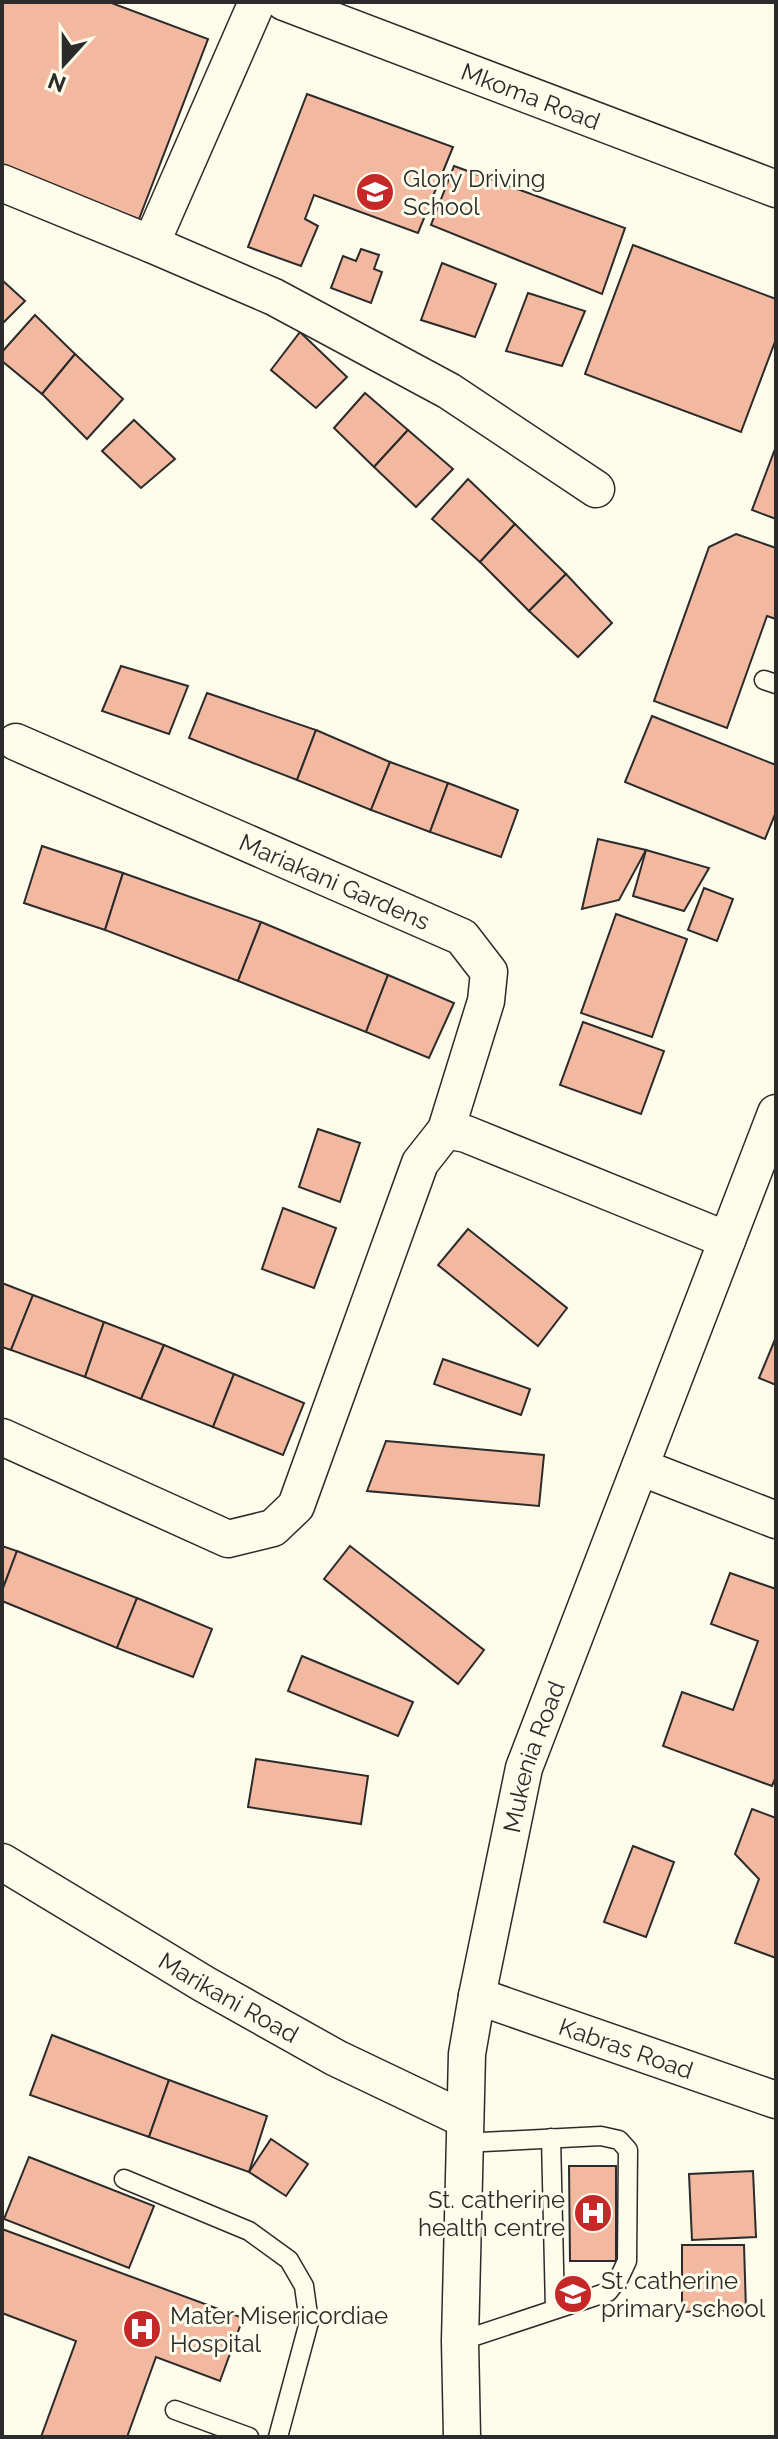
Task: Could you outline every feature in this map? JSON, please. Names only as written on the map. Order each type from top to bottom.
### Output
[{"type":"street","points":[[151,244],[257,2]]},
{"type":"street","name":"Mkoma Road","points":[[284,2],[776,189]]},
{"type":"street","points":[[2,183],[274,297],[449,391],[596,489]]},
{"type":"street","name":"Mariakani Gardens","points":[[16,742],[462,937],[489,972],[486,1001],[446,1130]]},
{"type":"street","name":"Mukenia Road","points":[[462,2437],[460,2341],[467,2054],[524,1768],[776,1113]]},
{"type":"street","points":[[2,1437],[228,1539],[273,1528],[296,1506],[420,1163],[446,1130],[466,1134],[727,1240]]},
{"type":"street","points":[[640,1467],[776,1520]]},
{"type":"street","name":"Marikani Road","points":[[2,1862],[204,1984],[464,2131]]},
{"type":"street","name":"Kabras Road","points":[[477,1996],[776,2100]]},
{"type":"lane","points":[[460,2341],[608,2292],[627,2261],[628,2150],[619,2140],[601,2136],[551,2138],[464,2131]]},
{"type":"lane","points":[[551,2138],[555,2309]]},
{"type":"lane","points":[[124,2179],[249,2231],[289,2260],[304,2286],[309,2322],[278,2437]]},
{"type":"lane","points":[[175,2410],[249,2437]]},
{"type":"building","points":[[2,2],[109,2],[208,39],[139,219],[2,170]]},
{"type":"building","points":[[307,94],[453,147],[418,233],[314,195],[305,219],[318,226],[301,266],[248,247]]},
{"type":"building","points":[[454,166],[625,228],[602,294],[431,225]]},
{"type":"building","points":[[633,245],[776,299],[776,339],[741,432],[585,374]]},
{"type":"building","points":[[361,249],[379,255],[374,269],[382,272],[371,303],[331,288],[343,256],[356,261]]},
{"type":"building","points":[[442,263],[496,284],[475,337],[421,320]]},
{"type":"building","points":[[2,280],[25,301],[2,324]]},
{"type":"building","points":[[528,293],[585,311],[562,366],[506,351]]},
{"type":"building","points":[[35,315],[75,354],[42,394],[2,361],[2,352]]},
{"type":"building","points":[[300,332],[347,377],[316,408],[271,370]]},
{"type":"building","points":[[75,354],[123,399],[87,439],[42,394]]},
{"type":"building","points":[[365,393],[408,430],[374,467],[334,428]]},
{"type":"building","points":[[134,420],[175,459],[141,488],[102,451]]},
{"type":"building","points":[[408,430],[453,469],[416,507],[374,467]]},
{"type":"building","points":[[776,449],[776,519],[752,510]]},
{"type":"building","points":[[468,479],[515,524],[480,562],[432,519]]},
{"type":"building","points":[[515,524],[566,574],[529,611],[480,562]]},
{"type":"building","points":[[736,534],[776,548],[776,619],[767,616],[727,728],[654,701],[709,547]]},
{"type":"building","points":[[566,574],[612,623],[578,657],[529,611]]},
{"type":"building","points":[[121,666],[188,686],[169,734],[102,711]]},
{"type":"building","points":[[207,693],[316,730],[297,780],[189,738]]},
{"type":"building","points":[[652,716],[776,765],[776,812],[765,839],[625,782]]},
{"type":"building","points":[[316,730],[390,762],[371,810],[297,780]]},
{"type":"building","points":[[390,762],[448,783],[430,832],[371,810]]},
{"type":"building","points":[[448,783],[518,810],[501,857],[430,832]]},
{"type":"building","points":[[598,839],[646,850],[619,900],[582,909]]},
{"type":"building","points":[[42,846],[123,873],[105,930],[24,903]]},
{"type":"building","points":[[646,850],[709,868],[684,911],[633,896]]},
{"type":"building","points":[[123,873],[261,922],[238,981],[105,930]]},
{"type":"building","points":[[704,888],[733,899],[717,941],[688,930]]},
{"type":"building","points":[[616,914],[687,939],[652,1037],[581,1013]]},
{"type":"building","points":[[261,922],[388,975],[366,1032],[238,981]]},
{"type":"building","points":[[388,975],[454,1003],[429,1058],[366,1032]]},
{"type":"building","points":[[583,1022],[664,1051],[641,1114],[560,1085]]},
{"type":"building","points":[[318,1129],[360,1143],[340,1202],[299,1187]]},
{"type":"building","points":[[283,1208],[336,1228],[314,1288],[262,1269]]},
{"type":"building","points":[[468,1229],[567,1308],[538,1346],[438,1265]]},
{"type":"building","points":[[2,1283],[33,1295],[11,1350],[2,1347]]},
{"type":"building","points":[[33,1295],[104,1322],[85,1377],[11,1350]]},
{"type":"building","points":[[104,1322],[164,1345],[141,1399],[85,1377]]},
{"type":"building","points":[[776,1337],[776,1385],[759,1378]]},
{"type":"building","points":[[164,1345],[234,1374],[213,1427],[141,1399]]},
{"type":"building","points":[[443,1359],[530,1389],[521,1415],[434,1384]]},
{"type":"building","points":[[234,1374],[304,1403],[283,1455],[213,1427]]},
{"type":"building","points":[[386,1441],[544,1455],[539,1506],[367,1491]]},
{"type":"building","points":[[2,1546],[17,1551],[2,1591]]},
{"type":"building","points":[[350,1546],[484,1650],[458,1684],[324,1579]]},
{"type":"building","points":[[17,1551],[137,1598],[117,1648],[2,1601],[2,1591]]},
{"type":"building","points":[[730,1573],[776,1589],[776,1776],[772,1786],[663,1746],[682,1692],[733,1710],[758,1641],[711,1624]]},
{"type":"building","points":[[137,1598],[212,1629],[193,1677],[117,1648]]},
{"type":"building","points":[[302,1656],[413,1702],[398,1736],[288,1691]]},
{"type":"building","points":[[256,1759],[368,1776],[361,1824],[248,1807]]},
{"type":"building","points":[[752,1809],[776,1818],[776,1958],[735,1943],[759,1879],[735,1854]]},
{"type":"building","points":[[633,1846],[674,1862],[646,1937],[604,1922]]},
{"type":"building","points":[[52,2035],[169,2080],[149,2137],[30,2095]]},
{"type":"building","points":[[169,2080],[267,2116],[249,2172],[149,2137]]},
{"type":"building","points":[[271,2139],[308,2164],[286,2196],[249,2172]]},
{"type":"building","points":[[29,2157],[154,2206],[129,2268],[4,2219]]},
{"type":"building","name":"St. catherine health centre","points":[[569,2166],[616,2166],[616,2261],[570,2261]]},
{"type":"building","points":[[753,2171],[756,2237],[692,2240],[689,2174]]},
{"type":"building","name":"Mater Misericordiae Hospital","points":[[2,2229],[243,2318],[220,2381],[156,2357],[127,2437],[41,2437],[76,2341],[2,2313]]},
{"type":"building","points":[[682,2245],[744,2245],[746,2310],[682,2312]]},
{"type":"place","name":"Glory Driving School","points":[[375,192]]},
{"type":"place","name":"St. catherine health centre","points":[[593,2213]]},
{"type":"place","name":"St. catherine primary school","points":[[573,2294]]},
{"type":"place","name":"Mater Misericordiae Hospital","points":[[142,2329]]}]
